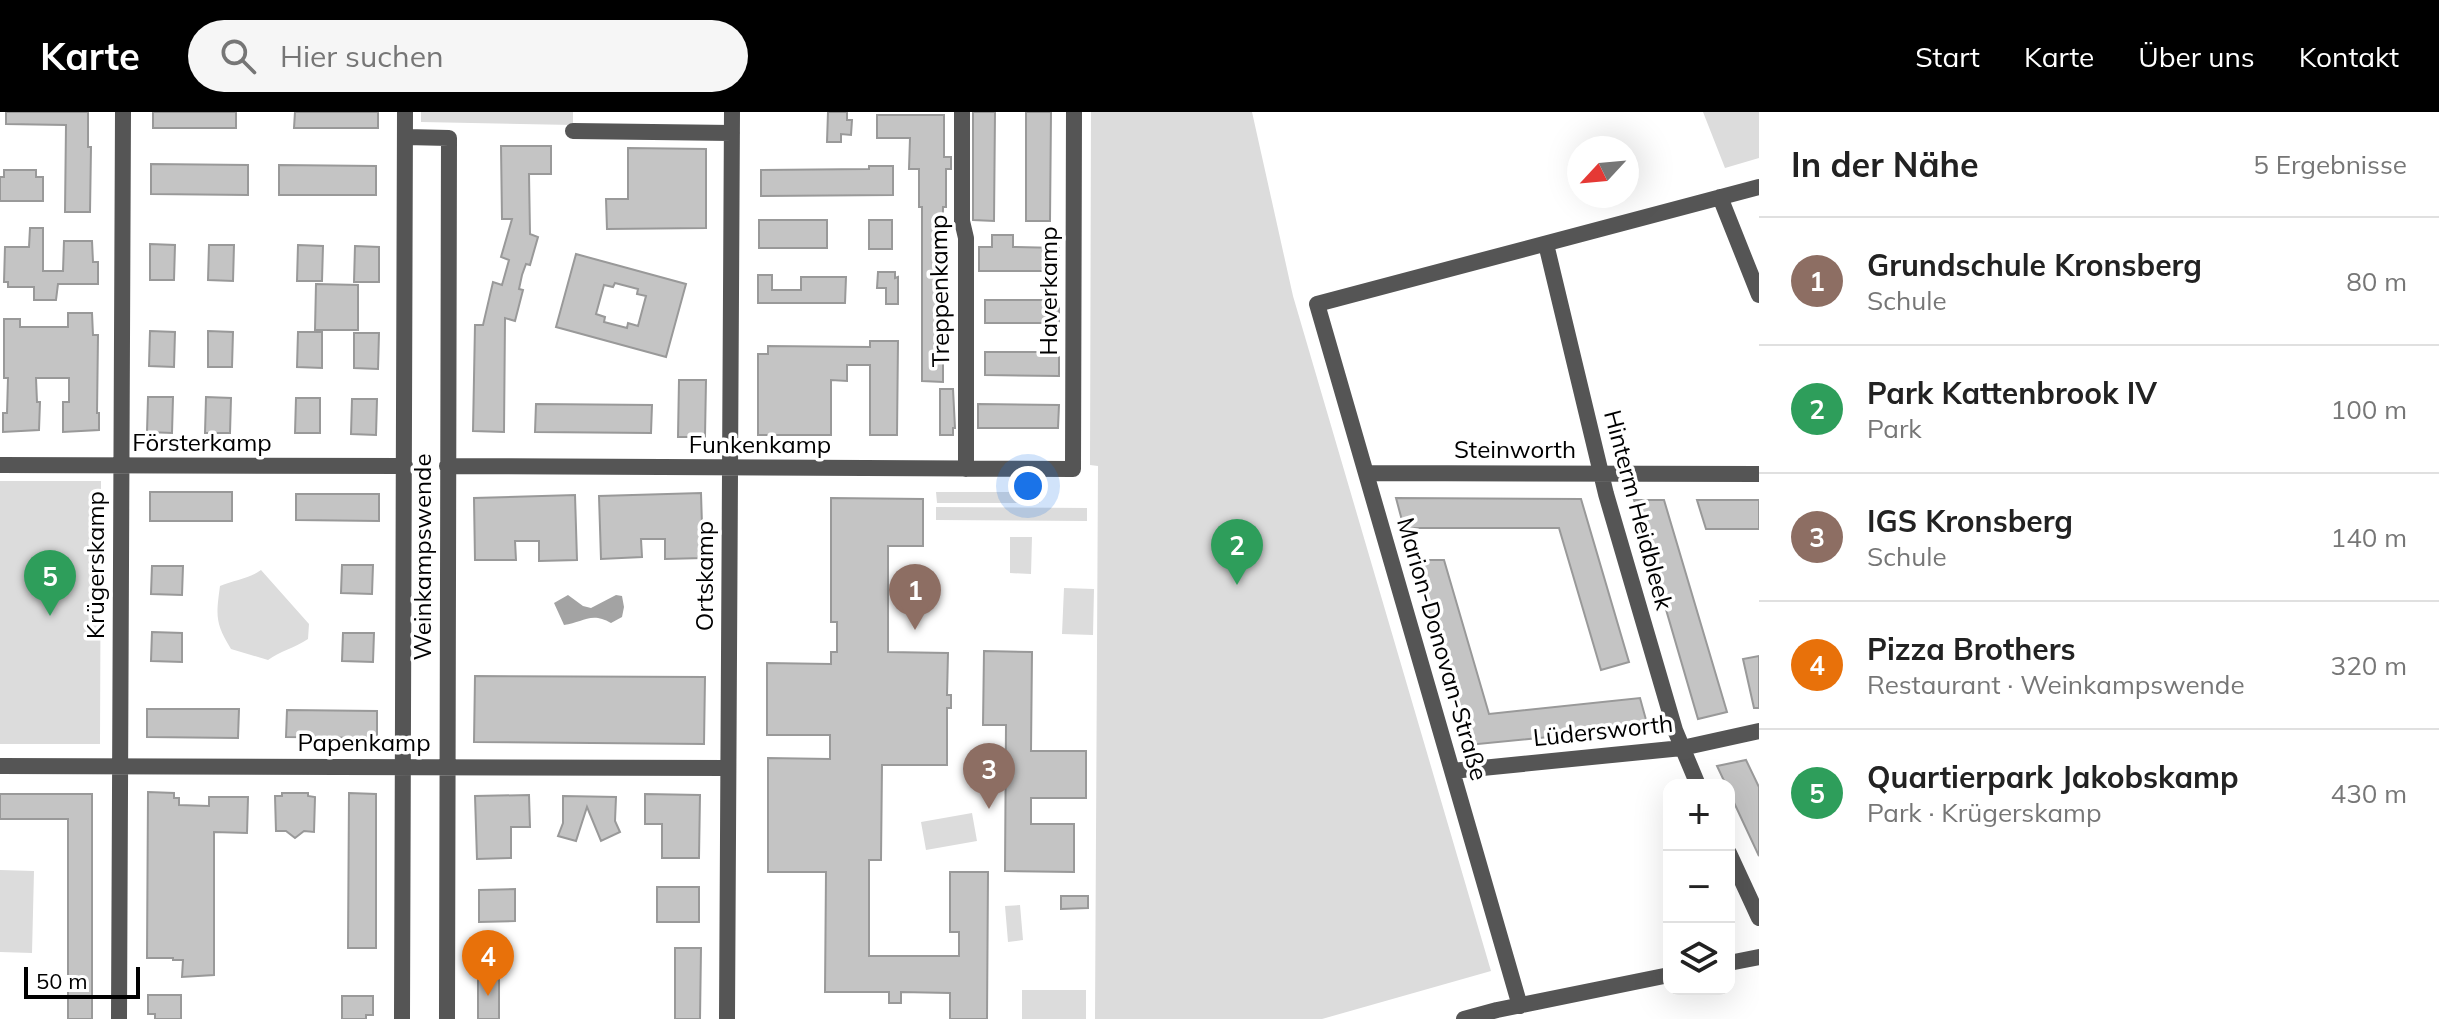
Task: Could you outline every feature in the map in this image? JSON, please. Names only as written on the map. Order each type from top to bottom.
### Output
[{"type":"street","name":"Krügerskamp","points":[[119,1019],[123,112]]},
{"type":"street","name":"Weinkampswende","points":[[402,1019],[405,112]]},
{"type":"street","name":"Ortskamp","points":[[727,1019],[732,112]]},
{"type":"street","name":"Treppenkamp","points":[[962,112],[962,221],[966,238],[966,469]]},
{"type":"street","name":"Haverkamp","points":[[1073,469],[1074,112]]},
{"type":"street","points":[[573,131],[732,133]]},
{"type":"street","name":"Weinkampswende","points":[[406,137],[449,138],[447,1019]]},
{"type":"street","points":[[1546,244],[1759,187]]},
{"type":"street","points":[[1720,197],[1759,295]]},
{"type":"street","name":"Marion-Donovan-Straße","points":[[1520,1006],[1317,304],[1546,244]]},
{"type":"street","name":"Hinterm Heidbleek","points":[[1546,244],[1600,474],[1682,748],[1695,779]]},
{"type":"street","name":"Försterkamp","points":[[0,465],[405,466]]},
{"type":"street","name":"Funkenkamp","points":[[447,466],[1073,469]]},
{"type":"street","name":"Steinworth","points":[[1366,473],[1759,474]]},
{"type":"street","name":"Lüdersworth","points":[[1452,771],[1682,748],[1759,731]]},
{"type":"street","name":"Papenkamp","points":[[0,766],[728,768]]},
{"type":"street","points":[[1735,866],[1759,918]]},
{"type":"street","points":[[1735,962],[1759,957]]},
{"type":"street","points":[[1464,1019],[1663,976]]},
{"type":"shaded area","points":[[421,112],[573,112],[573,125],[421,122]]},
{"type":"shaded area","points":[[1091,112],[1252,112],[1293,296],[1491,971],[1322,1019],[1095,1019],[1098,466],[1090,465]]},
{"type":"shaded area","points":[[1703,112],[1759,112],[1759,158],[1725,168]]},
{"type":"shaded area","points":[[0,481],[101,481],[100,744],[0,744]]},
{"type":"shaded area","points":[[936,492],[1040,492],[1040,503],[937,503]]},
{"type":"shaded area","points":[[936,507],[1087,508],[1087,521],[936,520]]},
{"type":"shaded area","points":[[1010,537],[1032,537],[1031,574],[1010,573]]},
{"type":"shaded area","points":[[261,570],[309,624],[308,639],[268,660],[231,649],[218,619],[220,586]]},
{"type":"shaded area","points":[[1064,588],[1094,589],[1093,635],[1062,634]]},
{"type":"shaded area","points":[[568,595],[591,608],[616,595],[622,596],[622,617],[611,623],[592,618],[564,625],[554,603]]},
{"type":"shaded area","points":[[972,813],[977,841],[926,850],[921,822]]},
{"type":"shaded area","points":[[0,870],[34,871],[32,953],[0,952]]},
{"type":"shaded area","points":[[1020,905],[1023,940],[1008,942],[1005,906]]},
{"type":"shaded area","points":[[1022,990],[1086,990],[1086,1019],[1022,1019]]},
{"type":"building","points":[[6,112],[88,112],[90,212],[65,212],[66,125],[6,124]]},
{"type":"building","points":[[153,112],[236,112],[236,128],[153,128]]},
{"type":"building","points":[[295,112],[378,112],[378,128],[294,128]]},
{"type":"building","points":[[828,112],[847,112],[847,120],[852,120],[851,135],[841,134],[841,142],[827,142]]},
{"type":"building","points":[[973,112],[995,112],[994,221],[973,220]]},
{"type":"building","points":[[1026,112],[1051,112],[1050,221],[1026,221]]},
{"type":"building","points":[[877,115],[944,115],[944,157],[951,157],[951,169],[946,169],[946,207],[943,207],[943,382],[922,381],[922,207],[919,207],[919,169],[909,169],[910,138],[877,138]]},
{"type":"building","points":[[501,146],[551,146],[551,174],[529,174],[530,234],[538,237],[530,265],[526,264],[522,275],[519,289],[523,290],[515,321],[505,318],[504,432],[473,431],[475,325],[483,325],[493,282],[502,285],[509,260],[501,257],[512,219],[502,219]]},
{"type":"building","points":[[628,148],[706,149],[706,228],[607,229],[606,199],[628,199]]},
{"type":"building","points":[[151,164],[248,165],[248,195],[151,194]]},
{"type":"building","points":[[279,165],[376,166],[376,195],[279,195]]},
{"type":"building","points":[[869,166],[893,166],[893,195],[761,196],[761,170],[869,169]]},
{"type":"building","points":[[4,170],[36,170],[36,177],[43,177],[43,201],[0,201],[0,177],[4,177]]},
{"type":"building","points":[[759,220],[827,220],[827,248],[759,248]]},
{"type":"building","points":[[869,220],[892,220],[892,249],[869,249]]},
{"type":"building","points":[[30,228],[43,228],[43,271],[63,271],[64,241],[92,241],[93,262],[98,262],[98,284],[58,284],[56,300],[34,300],[34,287],[8,287],[8,282],[4,282],[5,247],[29,247]]},
{"type":"building","points":[[992,235],[1013,235],[1013,247],[1059,248],[1059,271],[979,271],[979,247],[992,247]]},
{"type":"building","points":[[150,244],[175,245],[174,280],[150,280]]},
{"type":"building","points":[[209,245],[234,245],[233,281],[208,280]]},
{"type":"building","points":[[298,245],[323,246],[322,281],[297,281]]},
{"type":"building","points":[[355,246],[379,247],[379,282],[354,282]]},
{"type":"building","points":[[576,254],[686,284],[666,357],[556,327]],"holes":[[[615,283],[638,289],[637,294],[646,296],[638,326],[628,323],[627,328],[604,322],[605,317],[596,314],[604,285],[613,287]]]},
{"type":"building","points":[[878,272],[895,272],[895,278],[898,277],[898,304],[886,304],[886,288],[877,288]]},
{"type":"building","points":[[758,275],[772,275],[772,290],[801,290],[801,277],[846,277],[845,303],[758,303]]},
{"type":"building","points":[[316,284],[358,285],[358,330],[315,330]]},
{"type":"building","points":[[985,300],[1059,300],[1059,323],[985,323]]},
{"type":"building","points":[[68,313],[92,313],[93,335],[98,335],[99,430],[63,432],[63,402],[69,402],[69,378],[36,378],[37,402],[40,402],[39,430],[3,432],[8,378],[4,378],[4,319],[20,319],[20,327],[68,327]]},
{"type":"building","points":[[150,331],[175,332],[174,367],[149,366]]},
{"type":"building","points":[[208,331],[233,332],[232,367],[208,367]]},
{"type":"building","points":[[298,332],[322,332],[322,368],[297,367]]},
{"type":"building","points":[[354,333],[379,333],[378,369],[354,368]]},
{"type":"building","points":[[870,341],[898,341],[897,435],[870,435],[870,365],[847,365],[847,381],[831,380],[831,435],[758,435],[758,354],[768,354],[768,346],[870,347]]},
{"type":"building","points":[[985,352],[1059,352],[1059,376],[985,375]]},
{"type":"building","points":[[679,380],[706,380],[705,437],[678,437]]},
{"type":"building","points":[[940,389],[953,389],[953,435],[940,435]]},
{"type":"building","points":[[148,397],[173,397],[172,433],[147,432]]},
{"type":"building","points":[[206,397],[231,398],[230,433],[205,433]]},
{"type":"building","points":[[296,398],[320,398],[320,433],[295,433]]},
{"type":"building","points":[[352,399],[377,399],[376,435],[351,434]]},
{"type":"building","points":[[536,404],[652,405],[651,433],[535,432]]},
{"type":"building","points":[[978,404],[1059,405],[1058,428],[978,428]]},
{"type":"building","points":[[150,492],[232,492],[232,521],[150,521]]},
{"type":"building","points":[[701,493],[703,558],[665,559],[665,539],[641,539],[642,557],[601,559],[599,496]]},
{"type":"building","points":[[296,494],[379,494],[379,521],[296,520]]},
{"type":"building","points":[[575,495],[577,560],[539,561],[539,541],[515,541],[516,560],[475,560],[474,498]]},
{"type":"building","points":[[831,498],[923,499],[923,546],[888,546],[888,652],[948,653],[947,695],[951,695],[951,708],[947,708],[947,765],[882,765],[881,860],[869,860],[869,956],[959,956],[959,932],[950,932],[950,872],[988,872],[987,1019],[950,1019],[950,993],[901,992],[901,1003],[889,1003],[889,992],[825,992],[826,872],[768,872],[768,758],[830,759],[830,735],[767,735],[767,663],[831,664],[831,652],[837,652],[837,622],[831,622]]},
{"type":"building","points":[[1396,498],[1581,499],[1629,662],[1601,670],[1559,528],[1404,528]]},
{"type":"building","points":[[1634,500],[1664,500],[1727,712],[1698,719]]},
{"type":"building","points":[[1697,500],[1759,500],[1759,529],[1706,529]]},
{"type":"building","points":[[1414,560],[1444,560],[1489,714],[1640,698],[1648,727],[1468,745]]},
{"type":"building","points":[[342,565],[373,565],[372,594],[341,593]]},
{"type":"building","points":[[152,566],[183,566],[182,595],[151,594]]},
{"type":"building","points":[[152,632],[182,633],[182,662],[151,661]]},
{"type":"building","points":[[343,633],[374,633],[373,662],[342,661]]},
{"type":"building","points":[[984,651],[1032,652],[1031,751],[1086,751],[1086,798],[1031,798],[1031,824],[1074,824],[1074,872],[1005,871],[1006,725],[983,725]]},
{"type":"building","points":[[1759,656],[1759,708],[1754,708],[1743,659]]},
{"type":"building","points":[[475,676],[705,677],[704,744],[474,742]]},
{"type":"building","points":[[147,709],[239,709],[238,738],[147,737]]},
{"type":"building","points":[[287,710],[377,711],[377,738],[286,737]]},
{"type":"building","points":[[1746,760],[1759,787],[1759,856],[1735,805],[1735,779],[1723,779],[1717,766]]},
{"type":"building","points":[[148,792],[174,793],[174,798],[179,798],[179,805],[209,806],[209,797],[248,797],[247,833],[214,832],[214,975],[182,977],[183,960],[147,958]]},
{"type":"building","points":[[282,793],[308,793],[308,796],[315,797],[314,832],[304,831],[295,838],[286,831],[276,831],[275,796],[282,796]]},
{"type":"building","points":[[349,793],[376,794],[376,948],[348,948]]},
{"type":"building","points":[[0,794],[92,794],[92,1019],[68,1019],[68,819],[0,819]]},
{"type":"building","points":[[645,794],[700,795],[699,858],[662,858],[662,824],[645,824]]},
{"type":"building","points":[[529,795],[530,827],[511,827],[511,858],[477,859],[475,796]]},
{"type":"building","points":[[563,796],[616,797],[615,821],[620,832],[601,841],[587,807],[576,841],[558,836],[563,823]]},
{"type":"building","points":[[657,887],[699,887],[699,922],[657,922]]},
{"type":"building","points":[[515,889],[515,921],[479,922],[479,890]]},
{"type":"building","points":[[1061,896],[1088,896],[1088,908],[1061,909]]},
{"type":"building","points":[[478,947],[499,947],[499,1019],[478,1019]]},
{"type":"building","points":[[675,948],[701,948],[700,1019],[675,1019]]},
{"type":"building","points":[[148,995],[181,995],[181,1019],[155,1019],[155,1014],[148,1014]]},
{"type":"building","points":[[342,996],[373,996],[373,1015],[366,1015],[366,1019],[342,1019]]},
{"type":"place","name":"Park Kattenbrook IV","points":[[1237,585]]},
{"type":"place","name":"Quartierpark Jakobskamp","points":[[50,616]]},
{"type":"place","name":"Grundschule Kronsberg","points":[[915,630]]},
{"type":"place","name":"IGS Kronsberg","points":[[989,809]]},
{"type":"place","name":"Pizza Brothers","points":[[488,996]]}]
